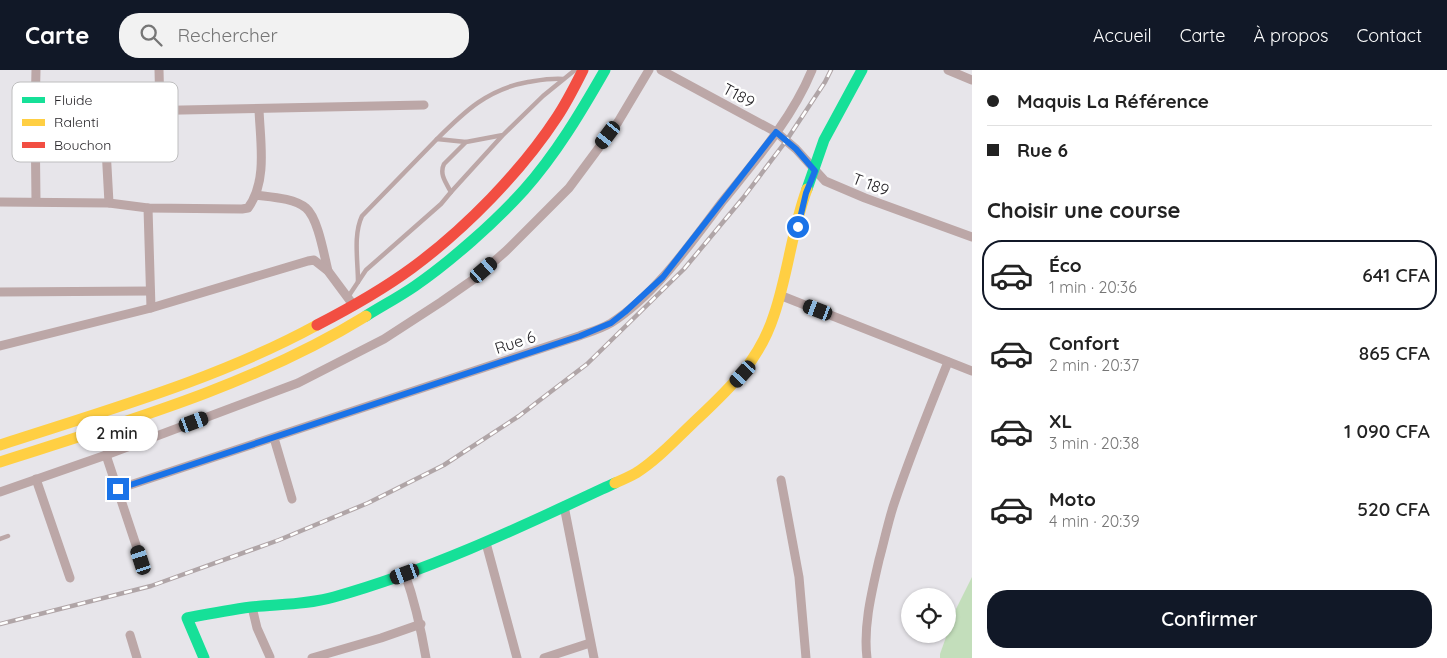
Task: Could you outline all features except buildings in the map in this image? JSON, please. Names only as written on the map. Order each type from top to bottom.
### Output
[{"type":"main road","points":[[0,445],[214,372],[274,348],[351,302],[404,274],[452,235],[510,179],[558,116],[583,70]]},
{"type":"main road","points":[[0,462],[115,425],[222,387],[280,363],[334,336],[415,286],[495,220],[524,190],[550,159],[606,70]]},
{"type":"main road","points":[[204,658],[187,618],[252,607],[290,605],[332,598],[405,574],[486,543],[636,473],[662,453],[734,384],[743,374],[758,350],[782,296],[806,193],[824,141],[862,70]]},
{"type":"street","points":[[0,492],[106,455],[298,383],[384,338],[441,302],[474,279],[506,251],[569,188],[618,122],[650,70]]},
{"type":"street","name":"T189","points":[[661,70],[776,132]]},
{"type":"street","name":"Rue 6","points":[[118,489],[580,336],[611,323],[639,300],[668,271],[776,132],[805,88],[812,70]]},
{"type":"street","points":[[948,70],[972,80]]},
{"type":"street","points":[[178,110],[424,105]]},
{"type":"street","points":[[0,202],[109,203],[148,208],[248,208],[256,195],[260,180],[259,109]]},
{"type":"street","name":"T 189","points":[[776,132],[796,149],[825,181],[972,237]]},
{"type":"street","points":[[36,162],[36,201]]},
{"type":"street","points":[[107,162],[109,203]]},
{"type":"street","points":[[256,195],[294,202],[305,207],[313,216],[328,271]]},
{"type":"street","points":[[148,208],[151,308]]},
{"type":"street","points":[[0,346],[151,308],[314,260],[328,271],[351,302]]},
{"type":"street","points":[[0,292],[150,291]]},
{"type":"street","points":[[782,296],[972,371]]},
{"type":"street","points":[[867,658],[865,648],[867,619],[893,507],[913,450],[948,362]]},
{"type":"street","points":[[274,438],[292,499]]},
{"type":"street","points":[[106,455],[141,560]]},
{"type":"street","points":[[36,479],[70,578]]},
{"type":"street","points":[[780,480],[799,578],[806,658]]},
{"type":"street","points":[[564,506],[594,658]]},
{"type":"street","points":[[486,543],[517,658]]},
{"type":"street","points":[[405,574],[413,596],[426,658]]},
{"type":"street","points":[[252,607],[257,628],[270,657]]},
{"type":"street","points":[[312,658],[381,638],[420,624]]},
{"type":"street","points":[[130,635],[137,658]]},
{"type":"street","points":[[544,658],[590,643]]},
{"type":"lane","points":[[351,302],[358,282],[366,270],[441,204],[503,135],[543,96],[575,70]]},
{"type":"lane","points":[[358,282],[357,233],[362,216],[464,112],[489,94],[513,85],[550,78],[564,79]]},
{"type":"lane","points":[[437,139],[466,142],[503,135]]},
{"type":"lane","points":[[451,192],[442,175],[442,168],[466,142]]},
{"type":"lane","points":[[0,539],[8,536]]},
{"type":"green space","points":[[972,577],[972,658],[940,658],[944,643],[956,643],[956,609]]},
{"type":"railway","points":[[0,624],[151,586],[279,540],[368,503],[444,465],[519,416],[587,364],[684,269],[743,198],[786,141],[831,70]]},
{"type":"traffic: fast","points":[[366,316],[429,276],[486,228],[512,203],[536,176],[557,147],[605,70]]},
{"type":"traffic: fast","points":[[807,189],[824,140],[862,70]]},
{"type":"traffic: fast","points":[[204,658],[187,618],[251,607],[313,602],[370,586],[476,546],[615,483]]},
{"type":"traffic: slow","points":[[615,483],[636,473],[659,456],[730,387],[751,361],[768,332],[774,315],[797,220],[807,189]]},
{"type":"traffic: slow","points":[[0,462],[188,400],[234,382],[279,362],[366,316]]},
{"type":"traffic: slow","points":[[0,445],[162,392],[241,362],[317,325]]},
{"type":"traffic: jam","points":[[317,325],[401,276],[432,253],[472,218],[509,179],[543,138],[564,106],[583,70]]},
{"type":"route","points":[[118,489],[580,336],[611,323],[663,277],[776,132],[796,149],[815,171],[806,193],[798,227]]}]
